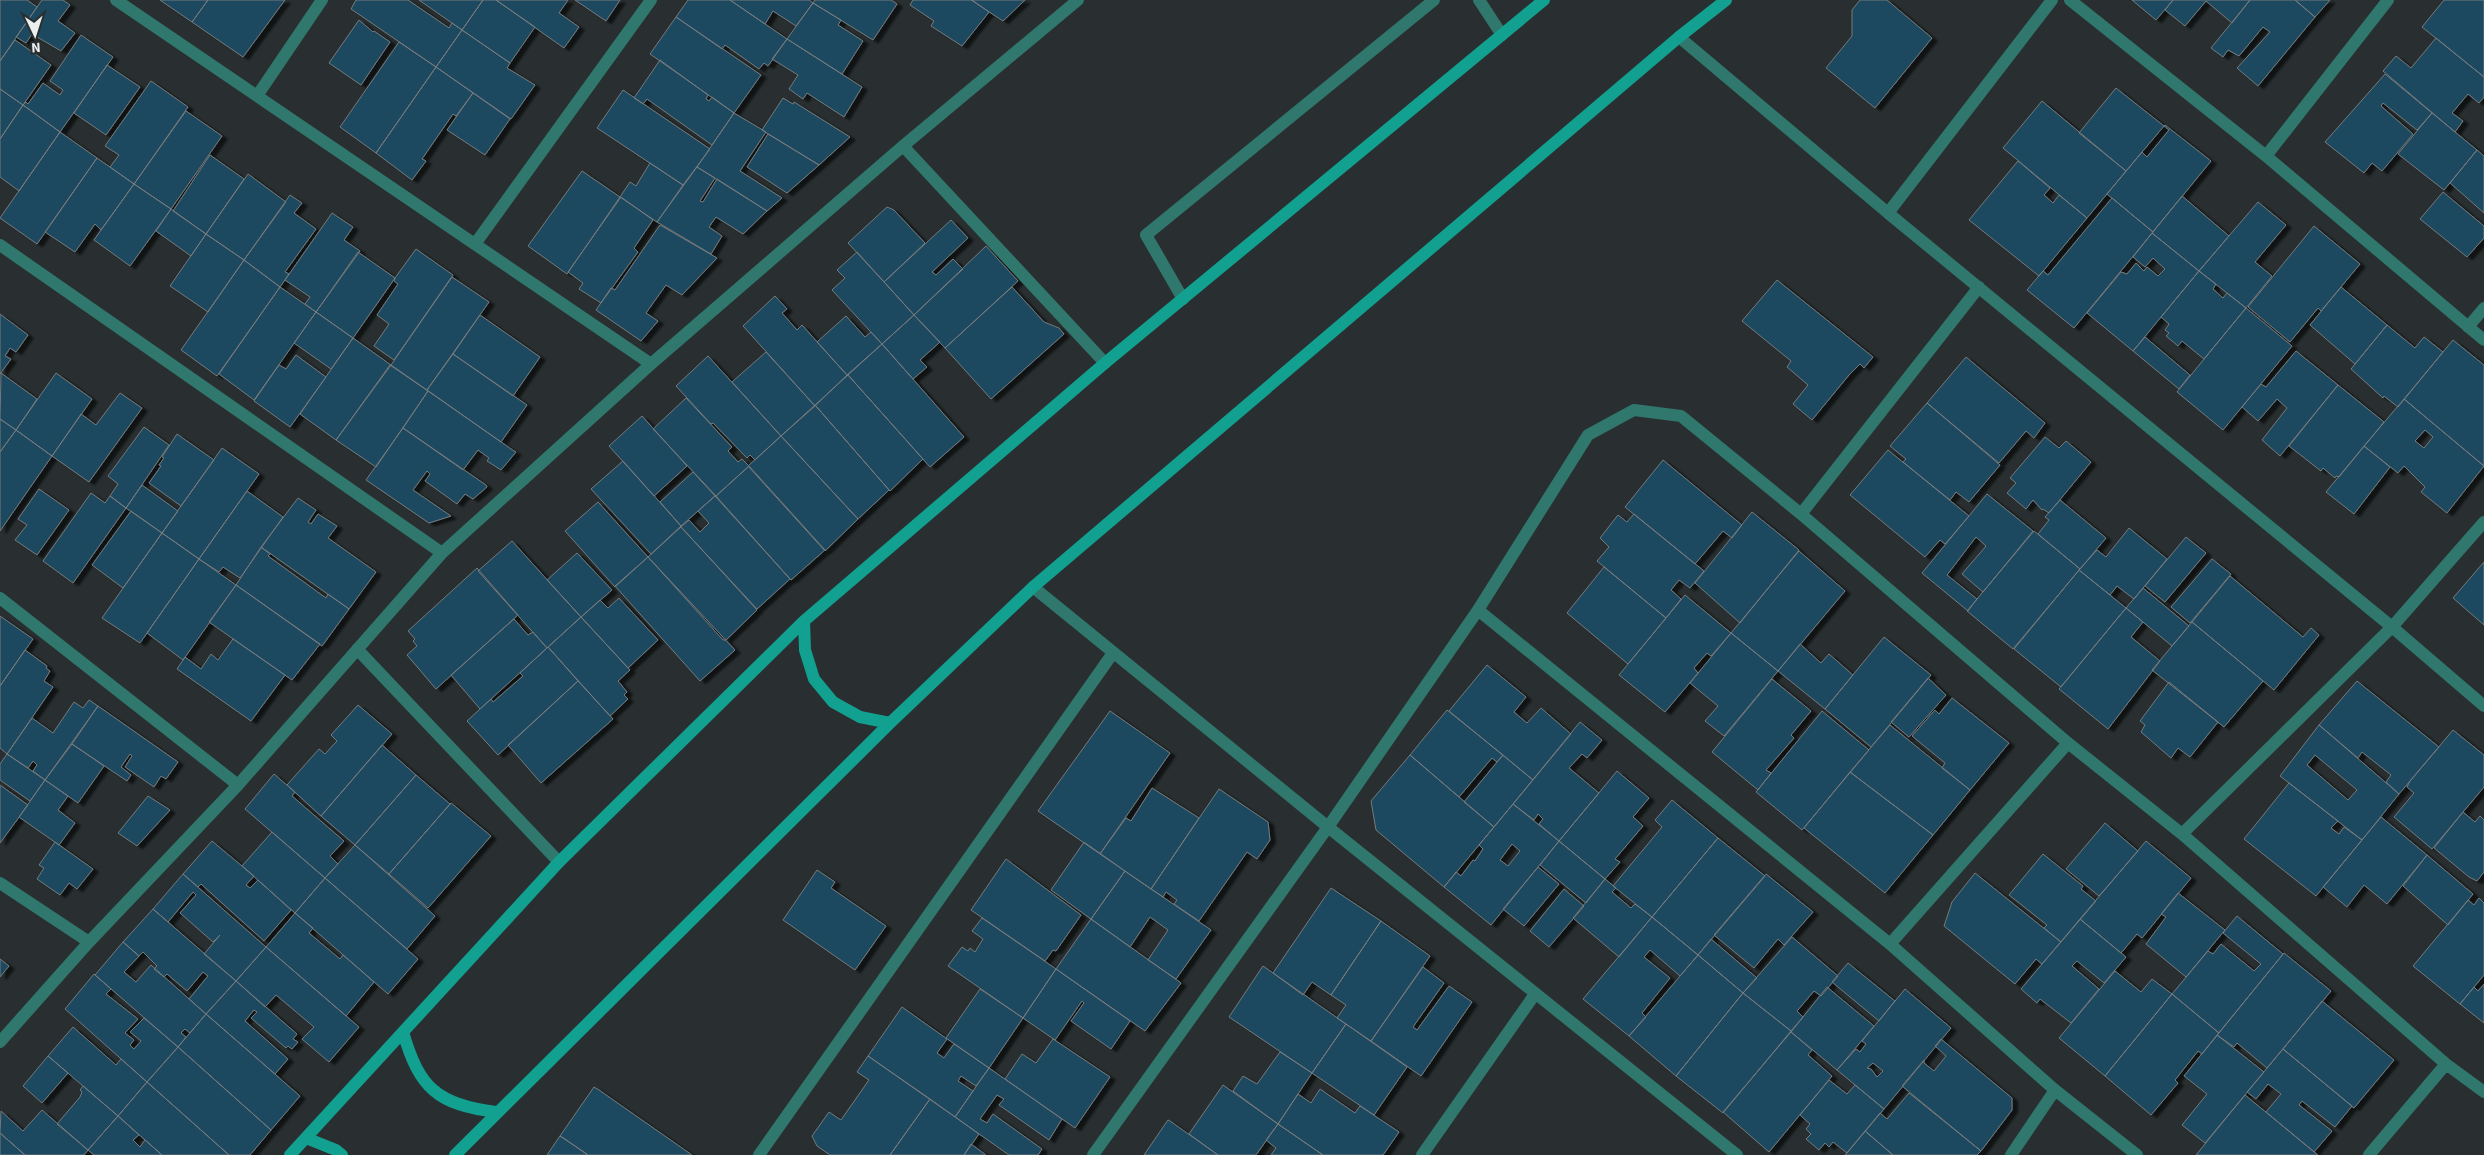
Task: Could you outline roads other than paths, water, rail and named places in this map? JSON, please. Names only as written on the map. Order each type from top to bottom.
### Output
[{"type":"street","points":[[116,0],[651,364]]},
{"type":"street","points":[[257,96],[322,0]]},
{"type":"street","points":[[475,244],[651,0]]},
{"type":"street","points":[[0,1042],[89,942],[238,786],[442,553],[651,364],[903,146],[1078,0]]},
{"type":"street","points":[[1183,299],[1146,235],[1434,0]]},
{"type":"street","points":[[1479,0],[1502,35]]},
{"type":"street","points":[[290,1155],[558,862],[804,621],[1105,363],[1544,0]]},
{"type":"street","points":[[455,1155],[496,1112],[890,723],[1033,587],[1679,37],[1726,0]]},
{"type":"street","points":[[1888,213],[2052,0]]},
{"type":"street","points":[[2070,0],[2266,156],[2484,340]]},
{"type":"street","points":[[2266,156],[2388,0]]},
{"type":"street","points":[[1679,37],[1888,213],[2392,627],[2484,706]]},
{"type":"street","points":[[903,146],[1105,363]]},
{"type":"street","points":[[0,245],[442,553]]},
{"type":"street","points":[[1801,514],[1979,287]]},
{"type":"street","points":[[2468,327],[2484,308]]},
{"type":"street","points":[[1093,1155],[1328,827],[1478,610],[1588,435],[1634,410],[1681,416],[1801,514],[2068,743],[2182,834],[2446,1064],[2484,1092]]},
{"type":"street","points":[[2182,834],[2392,627],[2484,522]]},
{"type":"street","points":[[1033,587],[1328,827],[1737,1155]]},
{"type":"street","points":[[0,598],[238,786]]},
{"type":"street","points":[[1478,610],[1890,944],[2055,1090],[2137,1155]]},
{"type":"street","points":[[804,621],[805,650],[814,679],[833,702],[860,717],[890,723]]},
{"type":"street","points":[[357,649],[558,862]]},
{"type":"street","points":[[763,1153],[1113,653]]},
{"type":"street","points":[[1890,944],[2068,743]]},
{"type":"street","points":[[0,884],[89,942]]},
{"type":"street","points":[[1422,1155],[1535,994]]},
{"type":"street","points":[[403,1032],[411,1062],[431,1087],[444,1098],[468,1109],[496,1112]]},
{"type":"street","points":[[2369,1155],[2446,1064]]},
{"type":"street","points":[[2011,1155],[2055,1090]]},
{"type":"street","points":[[306,1138],[336,1150],[342,1155]]}]
